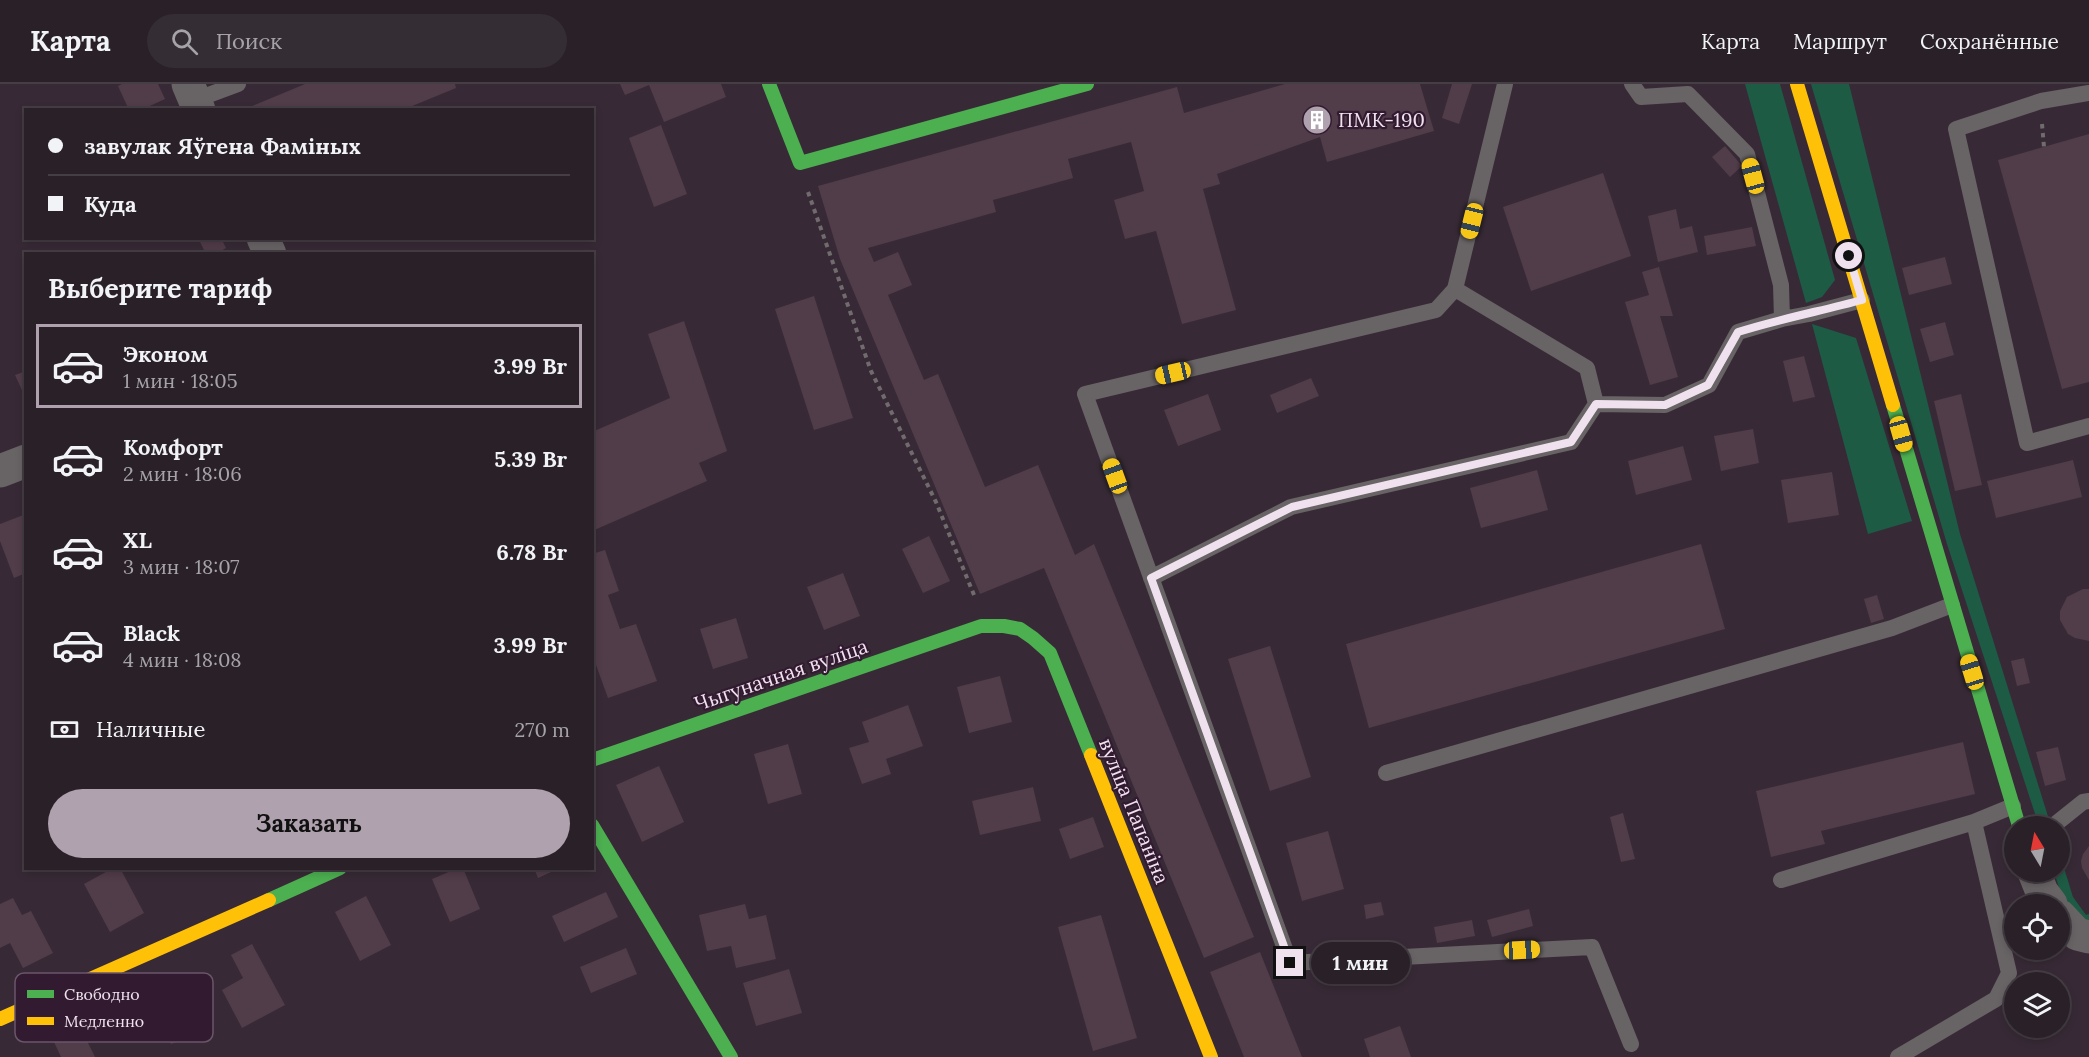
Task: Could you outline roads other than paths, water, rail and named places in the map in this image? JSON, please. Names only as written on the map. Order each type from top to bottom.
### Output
[{"type":"street","points":[[769,84],[800,163],[1087,84]]},
{"type":"street","points":[[1797,84],[2016,816]]},
{"type":"street","points":[[0,471],[24,461]]},
{"type":"street","name":"вуліца Папаніна","points":[[981,626],[1005,625],[1027,631],[1050,653],[1211,1057]]},
{"type":"street","name":"Чыгуначная вуліца","points":[[594,759],[981,626]]},
{"type":"street","points":[[594,828],[731,1057]]},
{"type":"street","points":[[104,973],[335,870]]},
{"type":"street","points":[[2070,926],[2077,933],[2089,937]]},
{"type":"street","points":[[0,1019],[15,1012]]},
{"type":"lane","points":[[194,98],[238,84]]},
{"type":"lane","points":[[1504,84],[1455,289],[1436,310],[1085,394],[1290,963],[1592,947],[1630,1044]]},
{"type":"lane","points":[[1632,84],[1641,97],[1688,94],[1747,154],[1781,285],[1782,319]]},
{"type":"lane","points":[[2089,93],[2063,90],[2041,101],[1956,129],[2027,443],[2089,426]]},
{"type":"lane","points":[[1151,578],[1292,507],[1571,442],[1596,404],[1587,368],[1455,289]]},
{"type":"lane","points":[[1596,404],[1665,405],[1708,385],[1738,332],[1862,300]]},
{"type":"lane","points":[[1386,773],[1892,628],[1952,605]]},
{"type":"lane","points":[[2066,816],[2083,802],[2089,801]]},
{"type":"lane","points":[[1781,879],[1974,822],[2013,806]]},
{"type":"lane","points":[[1898,1057],[1996,999],[2009,973],[1974,822]]},
{"type":"place","name":"ПМК-190","points":[[1317,120]]}]
